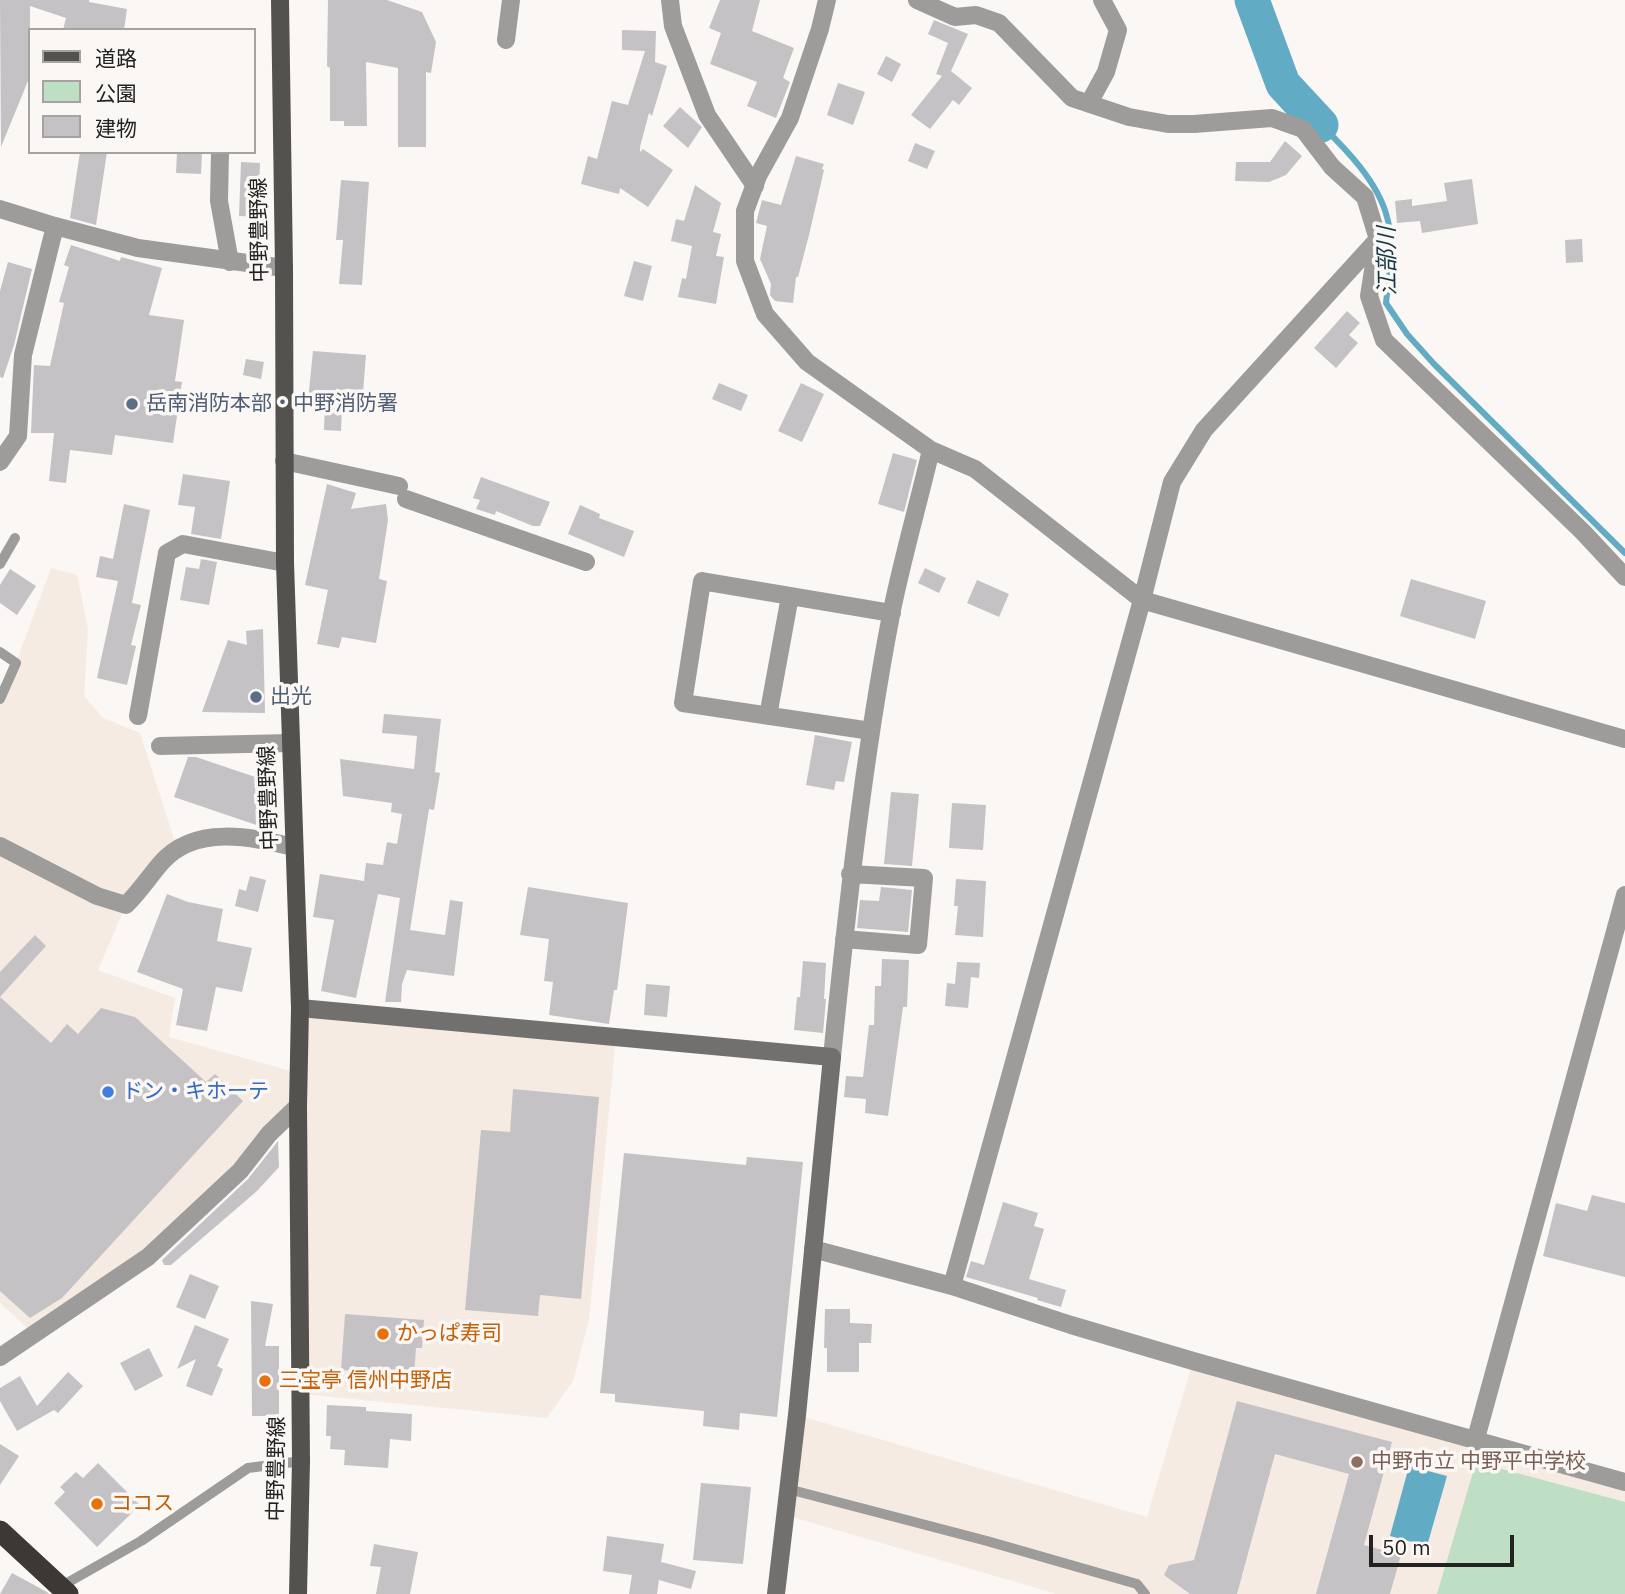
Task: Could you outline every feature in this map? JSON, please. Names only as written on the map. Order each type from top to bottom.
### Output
[{"type":"highway","points":[[0,1531],[61,1592]]},
{"type":"main road","name":"中野豊野線","points":[[279,0],[284,268],[285,562],[300,1008],[298,1107],[301,1461],[298,1594]]},
{"type":"street","points":[[506,40],[511,0]]},
{"type":"street","points":[[670,0],[673,26],[707,115],[755,186]]},
{"type":"street","points":[[827,0],[790,118],[745,211],[745,261],[765,314],[807,362],[931,450],[975,469],[1142,600],[1625,739]]},
{"type":"street","points":[[917,0],[955,17],[976,15],[999,23],[1072,98],[1129,117],[1168,124],[1272,118],[1303,129],[1332,167],[1365,197],[1378,239],[1369,296],[1384,340],[1583,532],[1625,577]]},
{"type":"street","points":[[1089,103],[1106,72],[1118,30],[1102,0]]},
{"type":"street","points":[[220,154],[219,201],[230,262]]},
{"type":"street","points":[[0,209],[138,248],[284,268]]},
{"type":"street","points":[[0,462],[18,436],[23,355],[55,226]]},
{"type":"street","points":[[952,1286],[1142,600],[1172,482],[1204,429],[1378,239]]},
{"type":"street","points":[[776,1594],[850,874],[892,613],[931,450]]},
{"type":"street","points":[[284,461],[402,493],[586,562]]},
{"type":"street","points":[[138,716],[166,554],[183,544],[285,562]]},
{"type":"street","points":[[871,731],[683,703],[702,581],[892,613]]},
{"type":"street","points":[[768,716],[790,596]]},
{"type":"street","points":[[160,746],[290,743]]},
{"type":"street","points":[[0,846],[97,896],[126,905],[143,888],[161,862],[177,848],[205,838],[234,835],[294,847]]},
{"type":"street","points":[[844,939],[918,945],[924,878],[850,874]]},
{"type":"street","points":[[1475,1442],[1625,895]]},
{"type":"street","points":[[300,1008],[832,1056]]},
{"type":"street","points":[[0,1357],[148,1257],[240,1171],[269,1134],[298,1107]]},
{"type":"street","points":[[813,1249],[952,1286],[1084,1329],[1475,1442],[1625,1482]]},
{"type":"lane","points":[[0,564],[15,538]]},
{"type":"lane","points":[[0,652],[16,663],[0,699]]},
{"type":"lane","points":[[61,1592],[248,1468],[301,1461]]},
{"type":"lane","points":[[788,1489],[1124,1580],[1137,1584],[1145,1594]]},
{"type":"shaded area","points":[[51,568],[77,575],[88,629],[84,696],[103,718],[140,733],[177,848],[126,905],[98,970],[175,998],[169,1037],[298,1073],[300,1008],[616,1037],[589,1320],[573,1381],[547,1418],[301,1394],[298,1108],[148,1257],[34,1334],[0,1303],[0,699]]},
{"type":"shaded area","name":"中野市立 中野平中学校","points":[[1193,1361],[1625,1482],[1625,1594],[1057,1594],[785,1515],[797,1415],[1147,1517]]},
{"type":"green space","points":[[1476,1462],[1625,1502],[1625,1594],[1437,1594]]},
{"type":"water","points":[[1409,1466],[1447,1476],[1427,1546],[1390,1536]]},
{"type":"building","points":[[0,0],[89,0],[127,9],[124,28],[64,28],[66,18],[30,6],[28,81],[1,147]]},
{"type":"building","points":[[328,0],[387,0],[422,12],[436,42],[431,73],[426,72],[426,147],[398,147],[398,68],[366,62],[367,126],[344,126],[344,121],[330,121]]},
{"type":"building","points":[[720,0],[760,0],[752,31],[794,48],[783,78],[790,82],[776,118],[747,106],[757,82],[710,64],[721,33],[709,28]]},
{"type":"building","points":[[934,20],[968,34],[951,71],[972,88],[959,105],[953,100],[930,129],[911,115],[942,76],[936,74],[948,43],[928,34]]},
{"type":"building","points":[[622,30],[656,31],[655,62],[667,66],[652,116],[649,113],[640,152],[643,149],[673,170],[648,207],[620,188],[619,194],[581,184],[588,156],[597,159],[612,101],[628,105],[645,51],[622,50]]},
{"type":"building","points":[[886,56],[901,64],[892,82],[877,74]]},
{"type":"building","points":[[838,83],[865,92],[853,125],[827,115]]},
{"type":"building","points":[[680,107],[702,127],[688,148],[663,126]]},
{"type":"building","points":[[1285,141],[1302,156],[1286,175],[1269,182],[1235,181],[1236,162],[1270,162]]},
{"type":"building","points":[[915,143],[935,151],[927,169],[908,161]]},
{"type":"building","points":[[80,154],[107,154],[96,225],[70,218]]},
{"type":"building","points":[[177,154],[202,154],[201,174],[176,173]]},
{"type":"building","points":[[796,156],[824,164],[824,170],[796,277],[793,303],[775,301],[770,295],[771,284],[760,259],[767,226],[756,223],[762,200],[781,205]]},
{"type":"building","points":[[241,162],[260,163],[258,217],[239,216]]},
{"type":"building","points":[[1472,179],[1478,224],[1422,233],[1420,221],[1397,223],[1395,201],[1412,199],[1412,206],[1447,201],[1444,183]]},
{"type":"building","points":[[341,180],[369,182],[362,285],[339,284],[343,240],[336,240]]},
{"type":"building","points":[[695,185],[721,203],[713,232],[721,234],[716,256],[724,257],[716,304],[678,297],[682,278],[686,279],[692,246],[671,241],[676,219],[684,221]]},
{"type":"building","points":[[1582,239],[1583,262],[1566,263],[1565,240]]},
{"type":"building","points":[[71,245],[120,261],[121,257],[162,268],[149,315],[184,320],[175,381],[182,382],[173,443],[115,435],[112,455],[70,450],[66,483],[49,481],[54,433],[31,433],[34,365],[50,366],[64,303],[59,302],[69,267],[64,265]]},
{"type":"building","points":[[634,261],[652,266],[643,301],[624,296]]},
{"type":"building","points":[[8,262],[32,269],[14,345],[3,378],[0,377],[0,291]]},
{"type":"building","points":[[1347,311],[1360,323],[1349,335],[1358,343],[1336,368],[1314,348]]},
{"type":"building","points":[[313,351],[366,355],[362,405],[342,404],[341,431],[324,430],[325,403],[308,401]]},
{"type":"building","points":[[246,359],[264,362],[261,379],[243,375]]},
{"type":"building","points":[[719,383],[748,395],[741,411],[712,399]]},
{"type":"building","points":[[801,383],[824,394],[802,442],[778,431]]},
{"type":"building","points":[[893,453],[917,460],[904,512],[878,504]]},
{"type":"building","points":[[183,474],[230,481],[221,539],[191,534],[195,507],[178,505]]},
{"type":"building","points":[[481,477],[550,502],[540,526],[533,526],[496,511],[495,515],[476,509],[480,500],[473,498]]},
{"type":"building","points":[[327,484],[356,493],[351,509],[386,504],[388,520],[379,579],[387,581],[376,643],[342,637],[339,648],[317,644],[328,590],[305,585]]},
{"type":"building","points":[[124,504],[150,510],[132,603],[141,605],[131,645],[136,646],[127,685],[97,678],[118,581],[96,577],[100,556],[113,559]]},
{"type":"building","points":[[580,505],[600,514],[599,518],[634,531],[624,557],[568,534]]},
{"type":"building","points":[[201,559],[217,562],[209,605],[180,600],[186,567],[199,569]]},
{"type":"building","points":[[925,568],[946,578],[939,593],[918,583]]},
{"type":"building","points":[[10,569],[36,586],[17,615],[0,603],[0,585]]},
{"type":"building","points":[[1411,579],[1486,601],[1475,639],[1400,616]]},
{"type":"building","points":[[977,580],[1009,594],[999,617],[967,603]]},
{"type":"building","points":[[263,629],[265,713],[202,712],[228,640],[247,645],[246,631]]},
{"type":"building","points":[[384,714],[441,719],[435,772],[440,773],[434,810],[429,809],[410,930],[445,935],[450,900],[463,902],[454,976],[407,970],[402,984],[401,1002],[385,1002],[400,898],[378,894],[356,998],[321,991],[334,920],[313,917],[320,874],[364,881],[366,863],[383,865],[387,842],[397,844],[402,814],[391,812],[392,803],[343,796],[340,759],[414,769],[417,736],[382,733]]},
{"type":"building","points":[[815,735],[852,742],[844,782],[836,781],[834,790],[806,785]]},
{"type":"building","points":[[188,757],[196,757],[273,783],[271,830],[174,797]]},
{"type":"building","points":[[891,792],[919,794],[912,866],[884,864]]},
{"type":"building","points":[[952,803],[986,805],[983,850],[949,848]]},
{"type":"building","points":[[250,876],[266,880],[258,912],[235,906],[239,889],[246,891]]},
{"type":"building","points":[[956,879],[986,881],[983,937],[955,935],[958,906],[954,906]]},
{"type":"building","points":[[528,887],[628,903],[617,990],[614,990],[609,1024],[549,1015],[553,982],[544,981],[549,939],[520,935]]},
{"type":"building","points":[[881,887],[912,890],[908,932],[857,928],[860,900],[879,901]]},
{"type":"building","points":[[167,894],[188,902],[223,909],[217,941],[252,948],[242,992],[216,987],[207,1031],[176,1025],[183,989],[137,972]]},
{"type":"building","points":[[35,935],[46,946],[0,997],[0,972]]},
{"type":"building","points":[[882,959],[909,960],[907,1007],[903,1007],[888,1116],[865,1113],[866,1099],[844,1097],[846,1076],[863,1077],[869,1025],[874,1025],[875,986],[881,986]]},
{"type":"building","points":[[803,961],[826,963],[823,1033],[794,1030]]},
{"type":"building","points":[[957,962],[980,963],[979,978],[971,977],[968,1008],[945,1006],[947,983],[955,984]]},
{"type":"building","points":[[646,984],[670,986],[667,1017],[644,1015]]},
{"type":"building","points":[[0,997],[51,1043],[67,1024],[78,1034],[101,1008],[135,1017],[206,1082],[215,1074],[243,1101],[62,1298],[30,1318],[0,1291]]},
{"type":"building","points":[[513,1089],[599,1097],[581,1299],[540,1295],[538,1316],[465,1310],[481,1130],[510,1132]]},
{"type":"building","points":[[278,1141],[279,1167],[257,1191],[171,1265],[164,1265],[162,1260],[248,1179]]},
{"type":"building","points":[[624,1153],[746,1165],[747,1157],[803,1162],[777,1417],[740,1413],[739,1430],[703,1426],[704,1411],[615,1402],[615,1394],[600,1393]]},
{"type":"building","points":[[1592,1195],[1625,1203],[1625,1277],[1543,1256],[1556,1203],[1587,1211]]},
{"type":"building","points":[[1003,1202],[1038,1213],[1034,1226],[1044,1229],[1029,1279],[1066,1290],[1061,1307],[966,1277],[971,1261],[984,1265]]},
{"type":"building","points":[[190,1274],[219,1286],[205,1319],[176,1307]]},
{"type":"building","name":"三宝亭 信州中野店","points":[[251,1301],[273,1304],[265,1346],[279,1346],[279,1416],[252,1416]]},
{"type":"building","points":[[825,1309],[850,1309],[850,1323],[872,1324],[871,1343],[859,1343],[859,1372],[827,1372],[827,1348],[824,1348]]},
{"type":"building","name":"かっぱ寿司","points":[[345,1314],[424,1320],[422,1348],[416,1348],[414,1375],[341,1370]]},
{"type":"building","points":[[195,1325],[229,1339],[217,1366],[223,1369],[212,1396],[186,1386],[196,1359],[177,1369]]},
{"type":"building","points":[[149,1348],[163,1376],[135,1391],[120,1363]]},
{"type":"building","points":[[68,1372],[83,1386],[58,1413],[54,1410],[17,1431],[0,1401],[0,1388],[20,1376],[37,1406]]},
{"type":"building","points":[[1237,1401],[1392,1442],[1364,1545],[1401,1555],[1390,1594],[1316,1594],[1349,1474],[1275,1454],[1237,1594],[1190,1594],[1164,1575],[1169,1565],[1194,1560]]},
{"type":"building","points":[[327,1405],[366,1407],[366,1411],[412,1414],[411,1441],[390,1439],[388,1468],[344,1465],[345,1450],[330,1449],[331,1436],[326,1436]]},
{"type":"building","points":[[0,1444],[19,1456],[0,1485]]},
{"type":"building","name":"ココス","points":[[98,1463],[140,1505],[97,1547],[54,1503],[65,1492],[60,1487],[76,1472],[83,1478]]},
{"type":"building","points":[[701,1483],[751,1487],[743,1564],[693,1560]]},
{"type":"building","points":[[607,1536],[664,1544],[661,1562],[696,1571],[691,1589],[659,1580],[657,1594],[629,1594],[632,1575],[603,1571]]},
{"type":"building","points":[[374,1544],[418,1552],[410,1594],[376,1594],[381,1567],[370,1566]]},
{"type":"building","points":[[12,1573],[47,1592],[49,1594],[0,1594]]},
{"type":"waterway","name":"江部川","points":[[1252,0],[1283,84],[1321,125]]},
{"type":"waterway","name":"江部川","points":[[1321,125],[1360,167],[1383,204],[1391,238],[1386,303],[1407,334],[1625,553]]},
{"type":"place","name":"岳南消防本部・中野消防署","points":[[132,404]]},
{"type":"place","name":"出光","points":[[256,697]]},
{"type":"place","name":"ドン・キホーテ","points":[[108,1092]]},
{"type":"place","name":"かっぱ寿司","points":[[383,1334]]},
{"type":"place","name":"三宝亭 信州中野店","points":[[265,1381]]},
{"type":"place","name":"中野市立 中野平中学校","points":[[1357,1462]]},
{"type":"place","name":"ココス","points":[[97,1504]]}]
